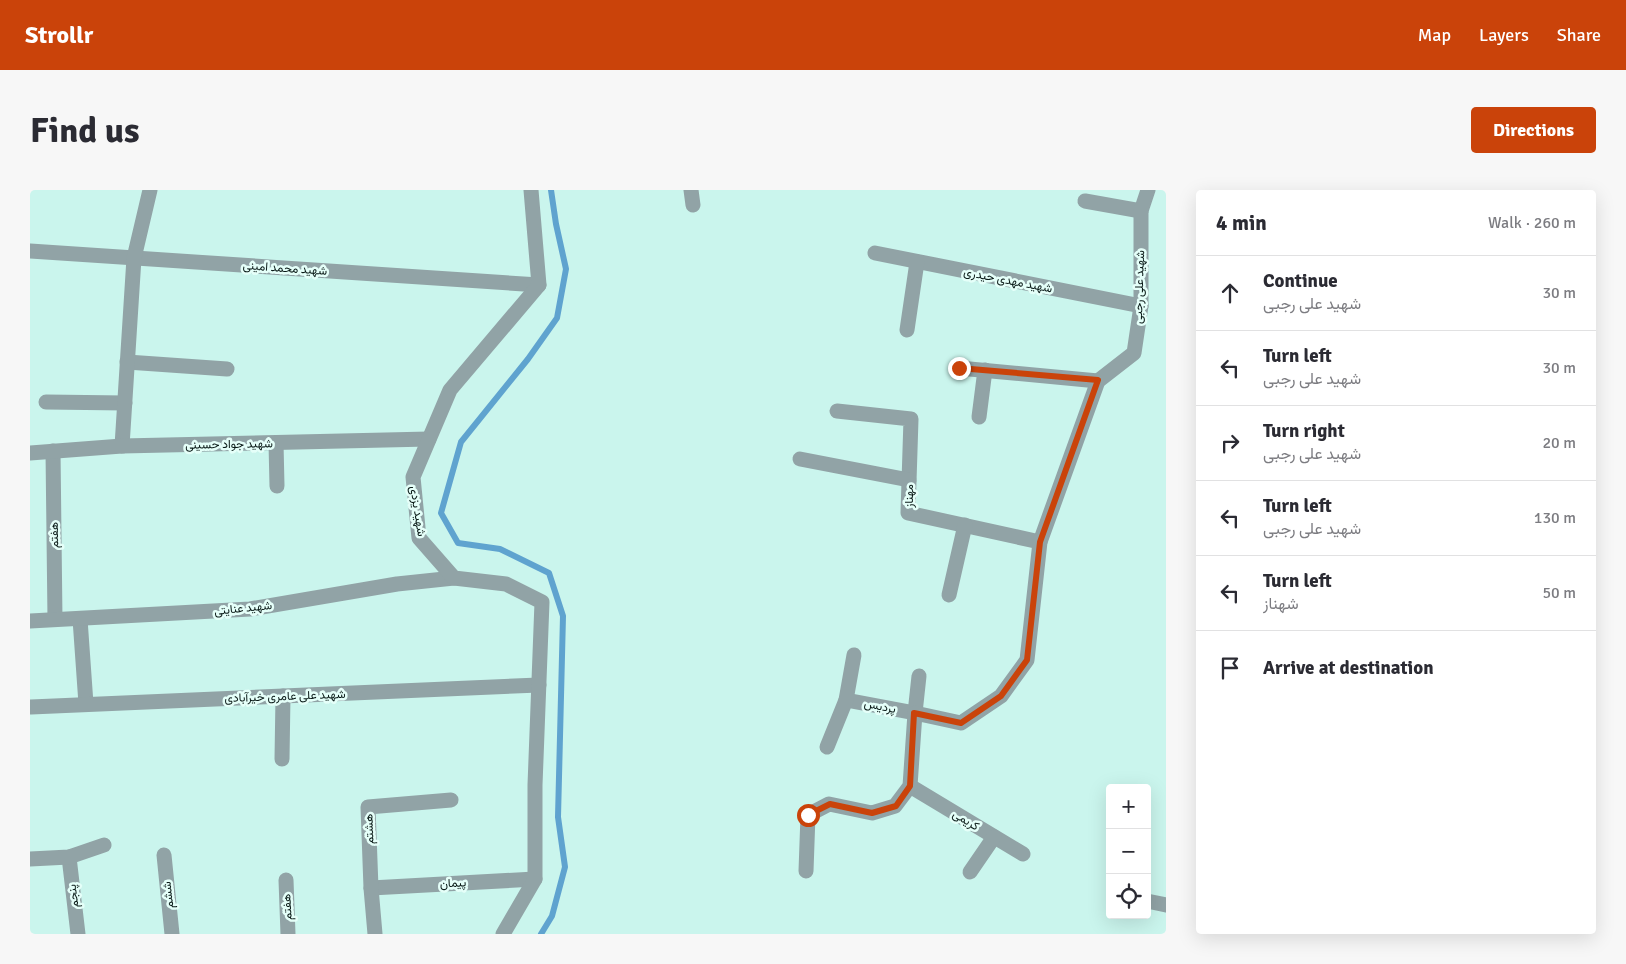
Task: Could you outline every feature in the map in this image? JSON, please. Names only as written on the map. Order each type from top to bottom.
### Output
[{"type":"street","points":[[122,446],[134,258],[150,190]]},
{"type":"street","points":[[531,190],[539,285]]},
{"type":"street","name":"شهید علی رجبی","points":[[1098,380],[1134,354],[1141,306],[1141,211],[1148,190]]},
{"type":"street","points":[[1085,201],[1141,211]]},
{"type":"street","name":"شهید محمد امینی","points":[[30,250],[539,285]]},
{"type":"street","name":"شهید مهدی حیدری","points":[[875,253],[1141,306]]},
{"type":"street","points":[[907,330],[917,262]]},
{"type":"street","name":"شهید یزدی","points":[[454,578],[419,538],[412,477],[450,390],[539,285]]},
{"type":"street","points":[[127,362],[227,369]]},
{"type":"street","points":[[914,713],[961,723],[1001,696],[1027,660],[1040,542],[1098,380],[959,368]]},
{"type":"street","points":[[979,417],[985,370]]},
{"type":"street","points":[[46,402],[125,403]]},
{"type":"street","name":"مهناز","points":[[837,411],[911,419],[908,513],[1040,542]]},
{"type":"street","name":"شهید جواد حسینی","points":[[30,453],[122,446],[429,439]]},
{"type":"street","points":[[276,443],[276,486]]},
{"type":"street","name":"هفتم","points":[[53,452],[55,620]]},
{"type":"street","points":[[800,459],[909,480]]},
{"type":"street","points":[[949,595],[964,525]]},
{"type":"street","points":[[454,578],[506,584],[542,602],[535,785],[535,879],[503,934]]},
{"type":"street","name":"شهید عنایتی","points":[[30,620],[250,609],[396,584],[454,578]]},
{"type":"street","points":[[80,619],[86,704]]},
{"type":"street","points":[[828,747],[846,700],[854,655]]},
{"type":"street","points":[[806,871],[808,815],[830,804],[872,813],[896,806],[910,786],[914,713],[919,676]]},
{"type":"street","name":"شهید علی عامری خیرآبادی","points":[[31,707],[539,685]]},
{"type":"street","points":[[282,759],[283,696]]},
{"type":"street","name":"پردیس","points":[[846,700],[914,713]]},
{"type":"street","name":"کریمی","points":[[910,786],[1023,854]]},
{"type":"street","name":"هشتم","points":[[374,934],[368,807],[451,800]]},
{"type":"street","points":[[970,872],[994,837]]},
{"type":"street","points":[[30,859],[69,857],[104,845]]},
{"type":"street","name":"ششم","points":[[164,855],[172,934]]},
{"type":"street","name":"پنجم","points":[[69,857],[78,934]]},
{"type":"street","name":"پیمان","points":[[371,888],[535,879]]},
{"type":"street","name":"هفتم","points":[[286,880],[288,934]]},
{"type":"street","points":[[1151,902],[1166,905]]},
{"type":"waterway","points":[[541,934],[552,916],[565,867],[558,817],[563,616],[549,573],[500,549],[458,543],[441,513],[461,442],[528,359],[557,318],[566,269],[551,190]]},
{"type":"route","points":[[808,815],[830,804],[872,813],[896,806],[910,786],[914,713],[961,723],[1001,696],[1027,660],[1040,542],[1098,380],[959,368]]}]
